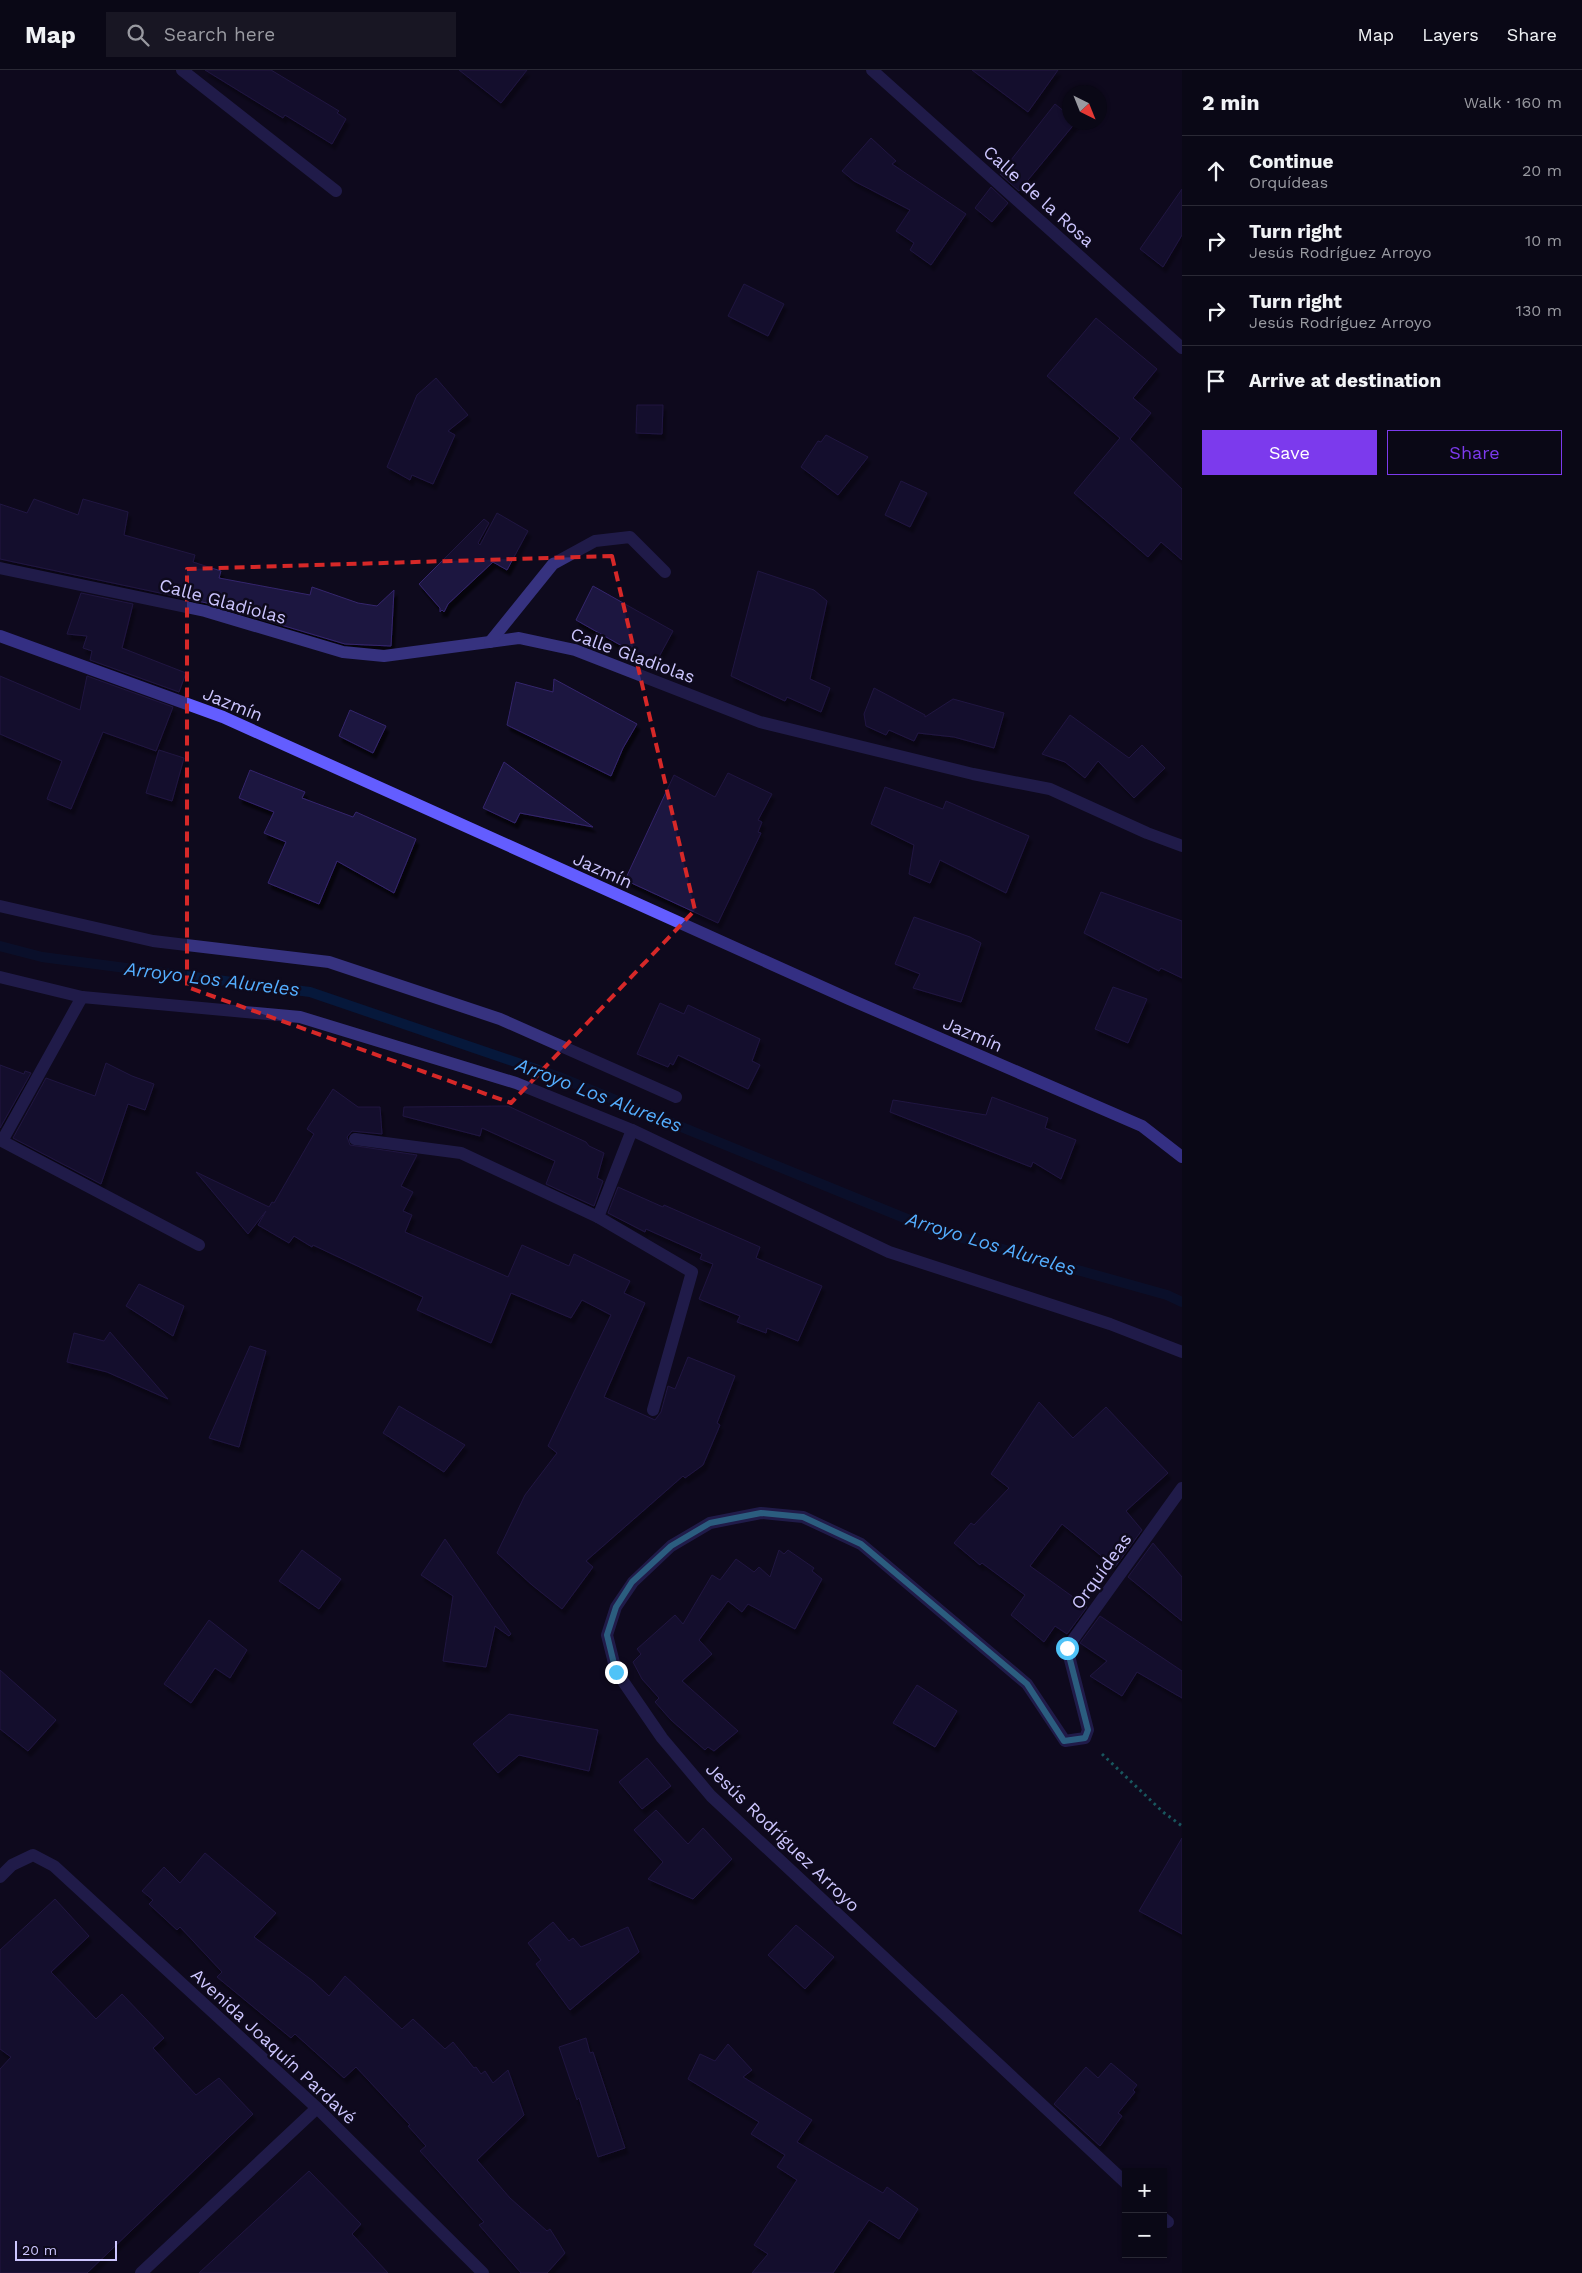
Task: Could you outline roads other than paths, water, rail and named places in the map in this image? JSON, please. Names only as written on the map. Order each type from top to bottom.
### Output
[{"type":"main road","name":"Jazmín","points":[[0,636],[223,717],[849,1000],[1142,1126],[1182,1157]]},
{"type":"street","points":[[182,70],[336,191]]},
{"type":"street","name":"Calle de la Rosa","points":[[872,70],[1182,348]]},
{"type":"street","points":[[490,642],[552,564],[595,541],[630,537],[665,572]]},
{"type":"street","name":"Calle Gladiolas","points":[[0,568],[206,611],[342,652],[384,656],[520,638],[575,650],[760,722],[973,774],[1050,789],[1147,833],[1182,846]]},
{"type":"street","points":[[0,906],[153,941],[329,962],[500,1019],[676,1097]]},
{"type":"street","points":[[0,977],[82,998],[300,1017],[516,1083],[632,1130],[888,1252],[1110,1324],[1182,1352]]},
{"type":"street","points":[[82,998],[2,1141],[199,1245]]},
{"type":"street","points":[[598,1218],[632,1130]]},
{"type":"street","points":[[355,1139],[461,1153],[598,1218],[692,1272],[653,1410]]},
{"type":"street","name":"Orquídeas","points":[[1085,1738],[1088,1730],[1067,1648],[1182,1488]]},
{"type":"street","name":"Jesús Rodríguez Arroyo","points":[[1085,1738],[1064,1741],[1027,1684],[861,1544],[803,1517],[761,1513],[710,1523],[671,1546],[632,1582],[616,1607],[607,1635],[616,1672],[662,1738],[711,1796],[1122,2179]]},
{"type":"street","name":"Avenida Joaquín Pardavé","points":[[0,1877],[12,1865],[33,1855],[54,1866],[317,2108],[483,2273]]},
{"type":"street","points":[[141,2273],[317,2108]]},
{"type":"waterway","name":"Arroyo Los Alureles","points":[[0,946],[42,957],[310,992],[559,1077],[934,1230],[1167,1295],[1182,1302]]}]
